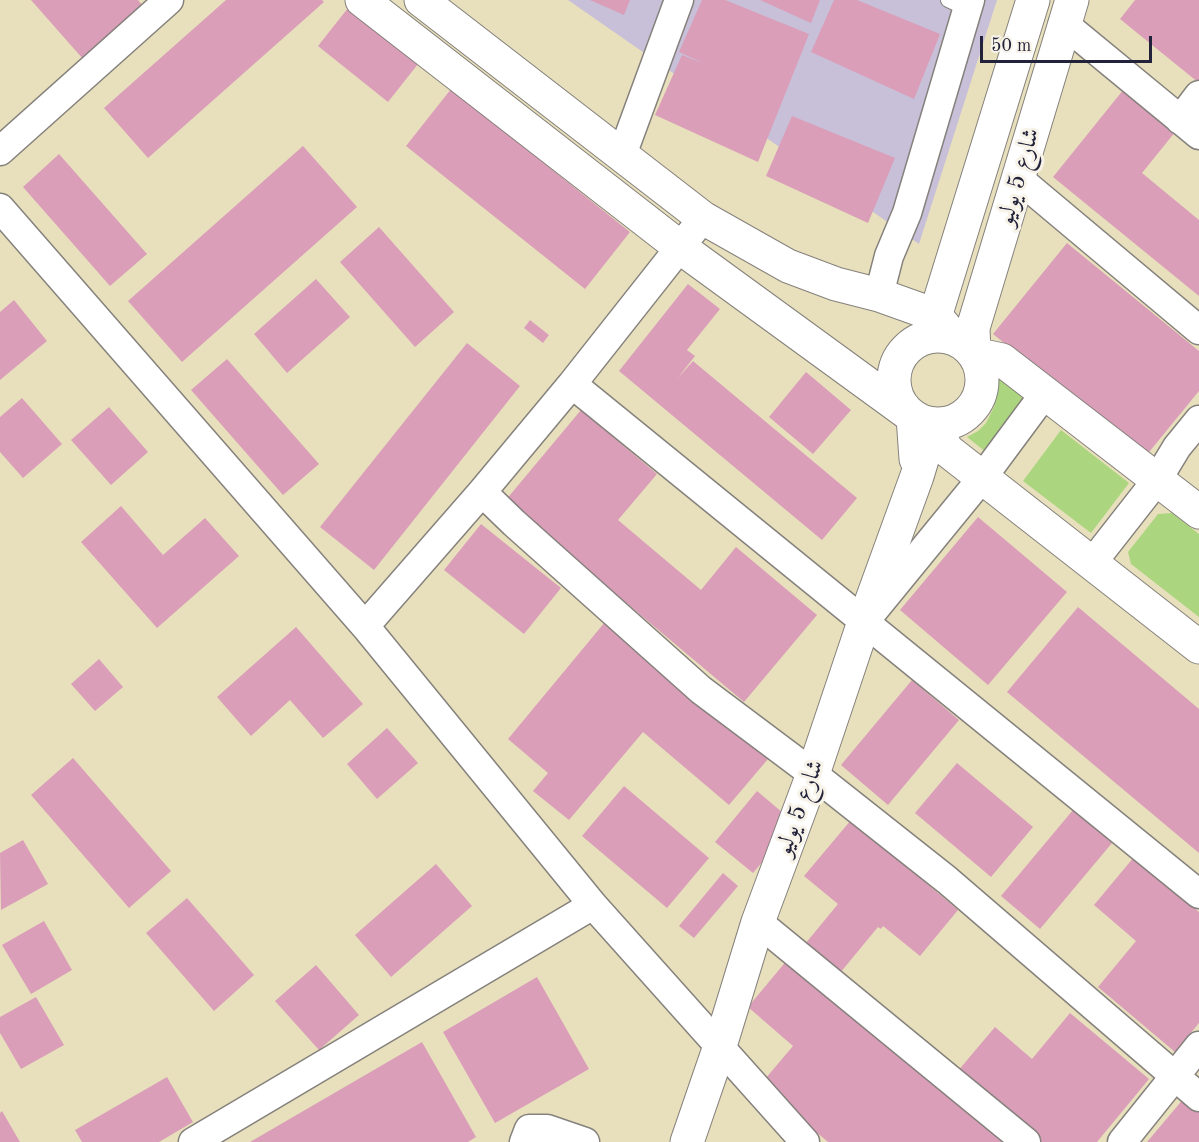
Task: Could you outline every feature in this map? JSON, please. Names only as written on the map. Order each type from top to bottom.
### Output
[{"type":"street","points":[[0,151],[169,0]]},
{"type":"street","points":[[362,0],[681,248],[923,420],[947,450],[1199,647]]},
{"type":"street","points":[[422,0],[703,218],[788,266],[836,284],[879,296],[948,336],[1002,360],[1199,512]]},
{"type":"street","points":[[622,155],[680,0]]},
{"type":"street","name":"شارع 5 يوليو","points":[[948,336],[1034,0]]},
{"type":"street","points":[[879,296],[889,256],[907,213],[961,3]]},
{"type":"street","points":[[1067,11],[1189,127],[1199,95]]},
{"type":"street","name":"شارع 5 يوليو","points":[[948,336],[973,328],[1067,11]]},
{"type":"street","points":[[1019,179],[1199,330]]},
{"type":"street","points":[[0,208],[364,626],[593,905],[805,1142]]},
{"type":"street","points":[[364,626],[482,492],[572,384],[703,218]]},
{"type":"street","points":[[948,336],[981,367],[982,382],[979,396],[972,408],[961,417],[948,423],[923,420],[903,406],[896,393],[894,379],[897,364],[904,352],[915,342],[948,336]]},
{"type":"street","points":[[572,384],[1199,894]]},
{"type":"street","points":[[864,622],[982,478],[1045,393]]},
{"type":"street","name":"شارع 5 يوليو","points":[[687,1142],[720,1046],[758,922],[813,774],[864,622],[917,476],[923,420]]},
{"type":"street","points":[[1092,563],[1157,480],[1177,447],[1199,420]]},
{"type":"street","points":[[482,492],[513,523],[701,690],[813,774],[947,880],[1173,1077],[1199,1097]]},
{"type":"street","points":[[193,1142],[593,905]]},
{"type":"street","points":[[758,922],[1026,1142]]},
{"type":"street","points":[[1122,1142],[1199,1046]]},
{"type":"street","points":[[519,1138],[547,1129],[585,1142]]},
{"type":"shaded area","points":[[568,0],[997,0],[919,244]]},
{"type":"green space","points":[[997,372],[1028,397],[987,453],[967,437],[986,423],[994,407],[998,390]]},
{"type":"green space","points":[[1061,430],[1129,483],[1091,533],[1023,481]]},
{"type":"green space","points":[[1172,513],[1199,534],[1199,617],[1131,564],[1128,552],[1158,514]]},
{"type":"building","points":[[31,0],[138,0],[143,6],[83,59]]},
{"type":"building","points":[[226,0],[322,0],[324,2],[148,158],[104,108]]},
{"type":"building","points":[[590,0],[630,0],[624,15]]},
{"type":"building","points":[[702,0],[725,0],[809,34],[758,162],[655,115],[682,55],[705,64],[679,52]]},
{"type":"building","points":[[760,0],[820,0],[811,23]]},
{"type":"building","points":[[834,0],[857,0],[940,34],[914,99],[811,52]]},
{"type":"building","points":[[1135,0],[1199,0],[1199,83],[1120,19]]},
{"type":"building","points":[[348,8],[418,64],[388,102],[318,46]]},
{"type":"building","points":[[1128,84],[1180,126],[1142,173],[1199,220],[1199,296],[1053,177]]},
{"type":"building","points":[[451,89],[630,232],[585,289],[406,146]]},
{"type":"building","points":[[792,116],[895,158],[868,223],[766,176]]},
{"type":"building","points":[[303,146],[357,207],[182,362],[128,301]]},
{"type":"building","points":[[59,154],[147,254],[110,286],[23,187]]},
{"type":"building","points":[[379,227],[454,312],[415,347],[340,262]]},
{"type":"building","points":[[1067,243],[1199,351],[1199,391],[1145,457],[993,334]]},
{"type":"building","points":[[316,279],[350,317],[287,373],[254,334]]},
{"type":"building","points":[[688,284],[720,309],[687,350],[695,356],[677,379],[693,361],[857,498],[822,540],[619,371]]},
{"type":"building","points":[[14,300],[47,341],[0,380],[0,312]]},
{"type":"building","points":[[530,320],[549,335],[543,343],[524,328]]},
{"type":"building","points":[[467,343],[520,386],[374,570],[320,527]]},
{"type":"building","points":[[227,359],[319,464],[283,495],[191,390]]},
{"type":"building","points":[[806,372],[851,410],[813,454],[769,417]]},
{"type":"building","points":[[22,398],[62,444],[23,478],[0,452],[0,417]]},
{"type":"building","points":[[109,407],[148,452],[111,485],[71,440]]},
{"type":"building","points":[[581,410],[657,474],[618,520],[701,590],[736,547],[817,615],[744,702],[505,501]]},
{"type":"building","points":[[121,506],[163,555],[205,518],[239,556],[157,628],[81,542]]},
{"type":"building","points":[[978,517],[1067,592],[988,685],[900,610]]},
{"type":"building","points":[[481,524],[561,588],[524,634],[444,570]]},
{"type":"building","points":[[1078,607],[1199,709],[1199,853],[1007,692]]},
{"type":"building","points":[[605,622],[768,759],[729,805],[643,732],[569,820],[533,791],[548,773],[508,739]]},
{"type":"building","points":[[296,627],[363,704],[323,738],[290,700],[251,736],[217,697]]},
{"type":"building","points":[[99,659],[123,687],[95,711],[71,684]]},
{"type":"building","points":[[912,680],[959,720],[888,805],[841,765]]},
{"type":"building","points":[[387,728],[418,763],[377,799],[347,764]]},
{"type":"building","points":[[73,758],[171,871],[129,908],[31,795]]},
{"type":"building","points":[[957,763],[1033,827],[991,877],[915,813]]},
{"type":"building","points":[[624,786],[709,858],[667,908],[582,836]]},
{"type":"building","points":[[757,791],[795,823],[753,873],[715,842]]},
{"type":"building","points":[[1073,810],[1112,843],[1040,929],[1001,896]]},
{"type":"building","points":[[851,820],[958,910],[920,956],[883,926],[881,929],[878,927],[840,973],[805,944],[838,904],[804,876]]},
{"type":"building","points":[[23,840],[48,884],[1,910],[0,853]]},
{"type":"building","points":[[1134,857],[1199,912],[1199,1023],[1175,1052],[1098,987],[1136,941],[1094,905]]},
{"type":"building","points":[[436,864],[472,906],[391,977],[355,935]]},
{"type":"building","points":[[723,873],[738,886],[694,938],[679,926]]},
{"type":"building","points":[[187,898],[254,975],[214,1011],[146,933]]},
{"type":"building","points":[[44,921],[72,970],[31,994],[2,945]]},
{"type":"building","points":[[788,959],[1005,1142],[828,1142],[760,1085],[793,1046],[748,1007]]},
{"type":"building","points":[[316,965],[359,1015],[319,1050],[275,1001]]},
{"type":"building","points":[[537,977],[589,1069],[495,1123],[443,1032]]},
{"type":"building","points":[[36,997],[64,1045],[21,1069],[0,1033],[0,1017]]},
{"type":"building","points":[[1070,1013],[1149,1079],[1097,1142],[1040,1142],[957,1072],[995,1027],[1032,1059]]},
{"type":"building","points":[[422,1042],[476,1137],[468,1142],[250,1142]]},
{"type":"building","points":[[167,1077],[193,1122],[159,1142],[82,1142],[75,1130]]},
{"type":"building","points":[[1185,1097],[1199,1108],[1199,1142],[1147,1142]]},
{"type":"building","points":[[2,1111],[20,1142],[0,1142],[0,1113]]}]
